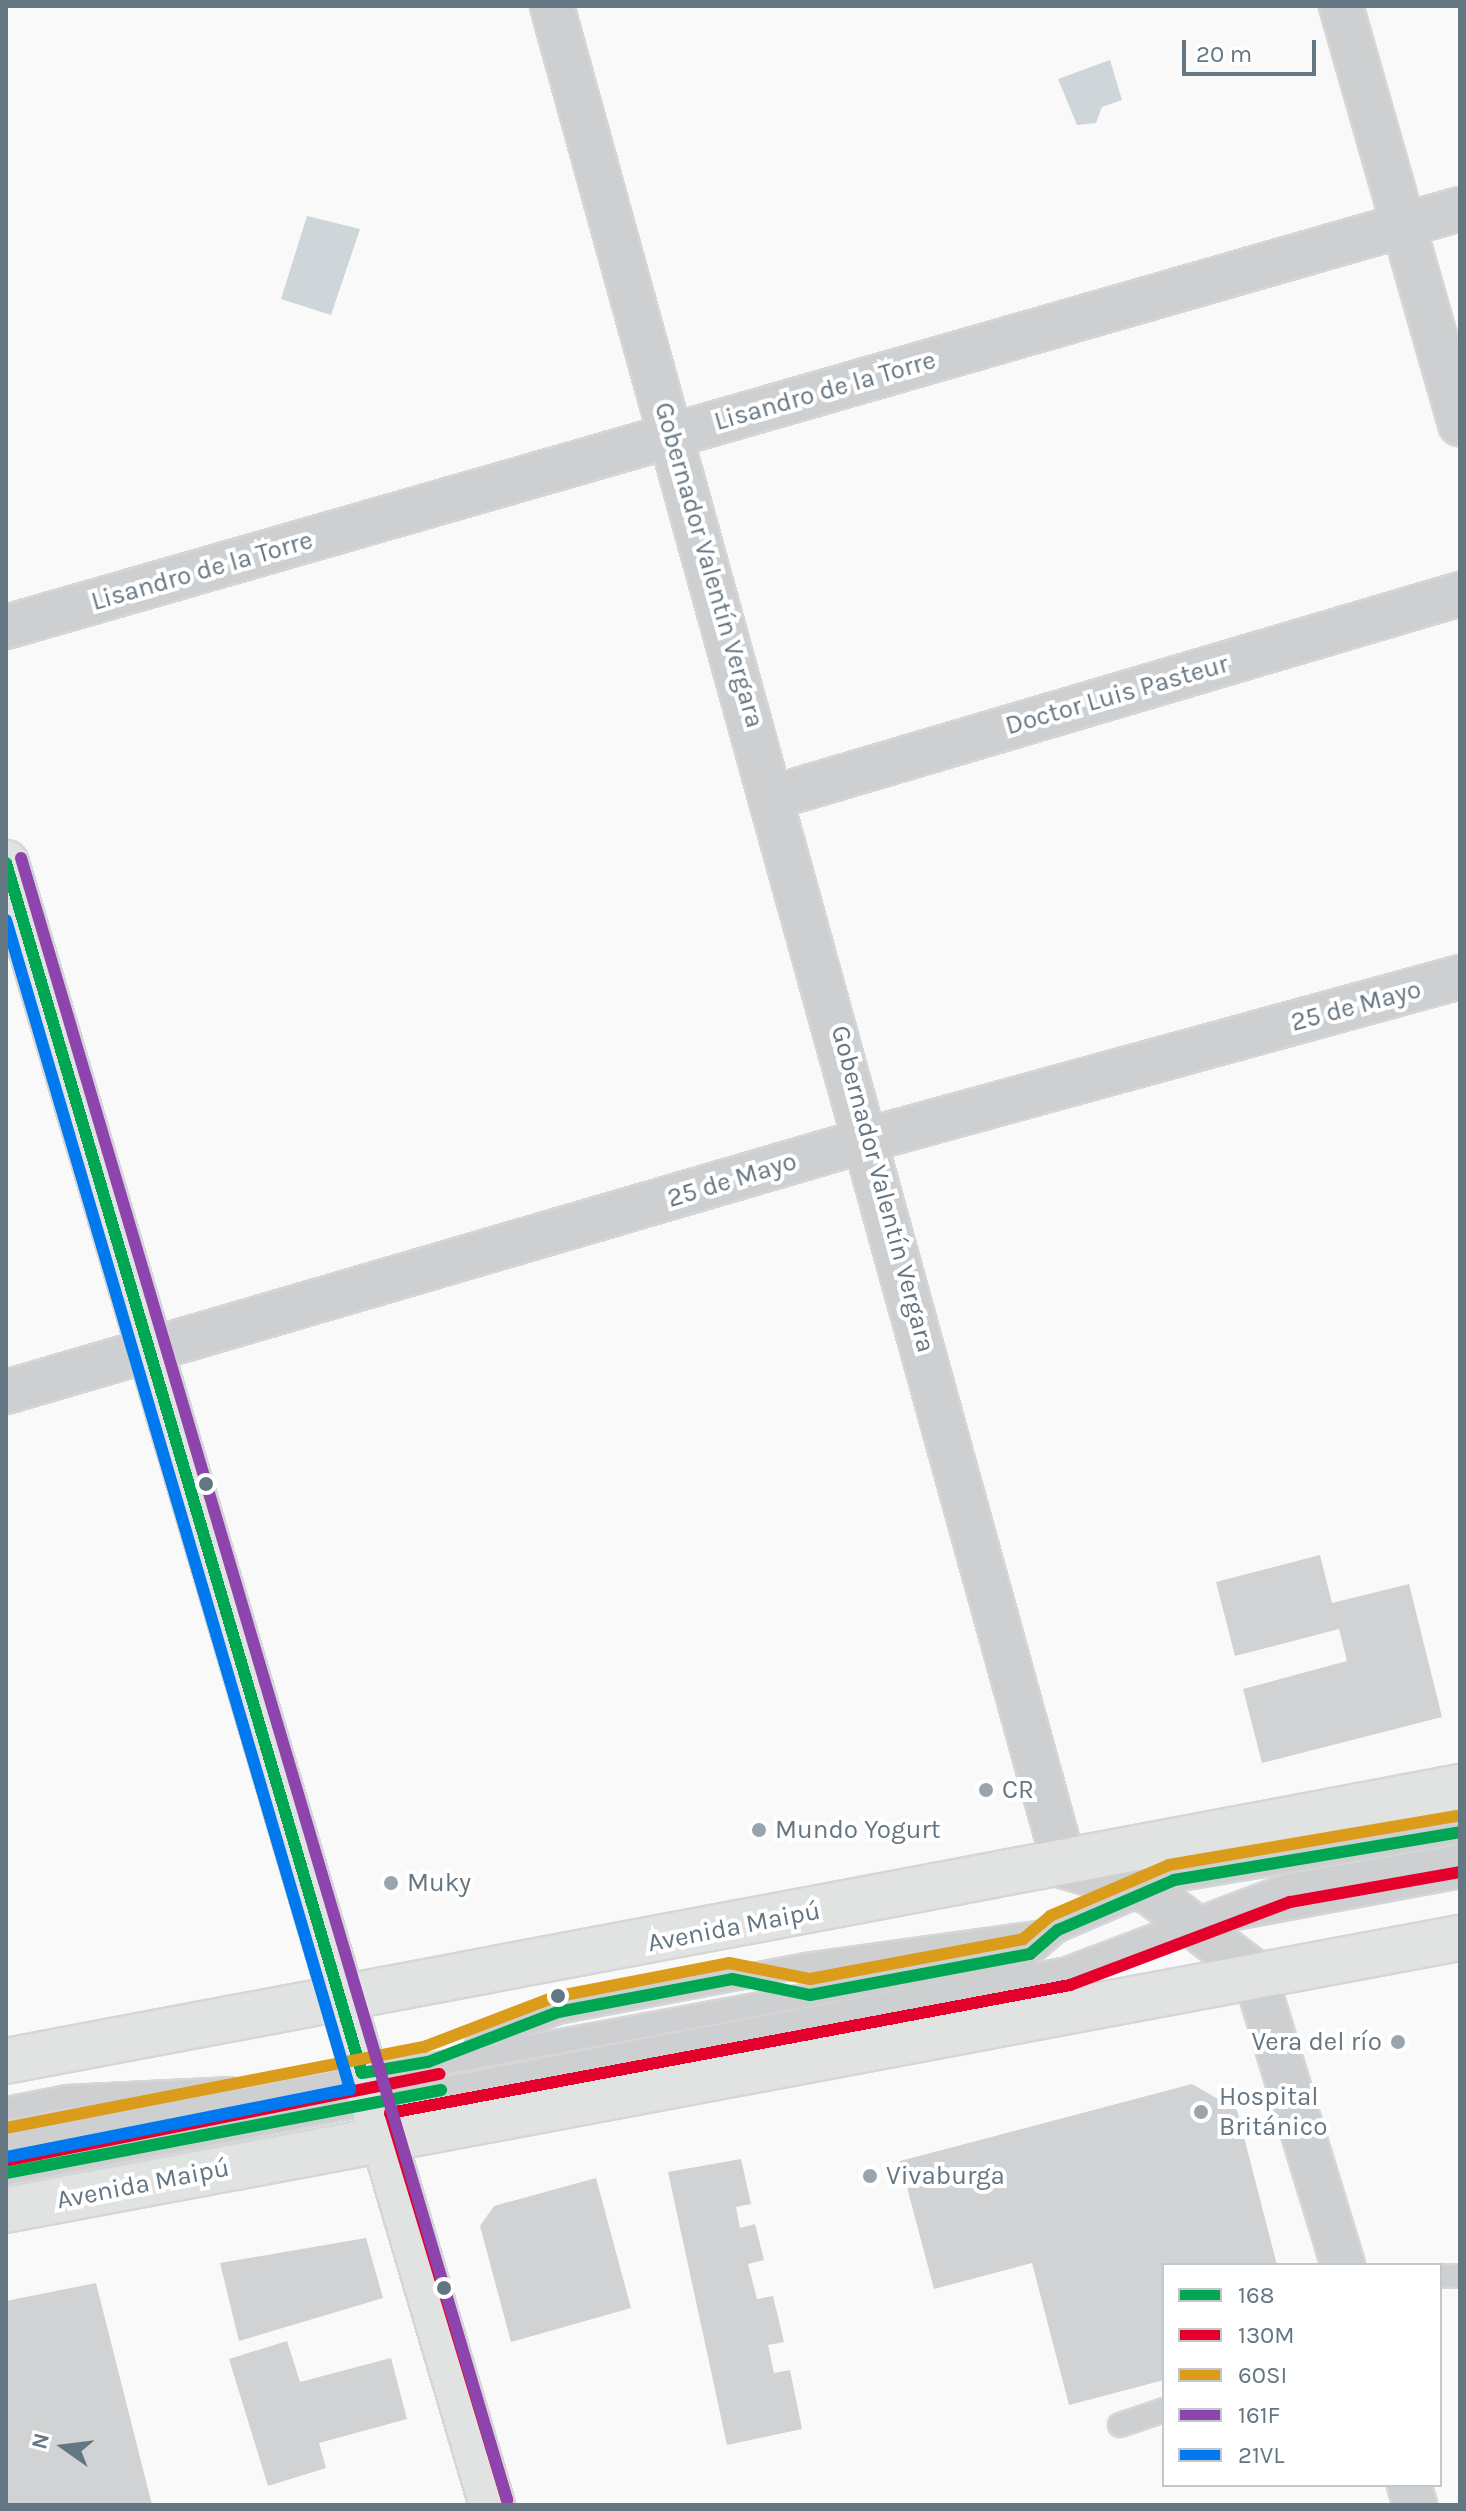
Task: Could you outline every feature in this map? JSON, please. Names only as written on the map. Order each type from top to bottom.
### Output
[{"type":"main road","points":[[6,863],[492,2505]]},
{"type":"main road","name":"Avenida Maipú","points":[[6,2061],[1065,1867],[1460,1787]]},
{"type":"main road","name":"Avenida Maipú","points":[[6,2210],[371,2104],[1254,1972],[1460,1938]]},
{"type":"street","name":"Gobernador Valentín Vergara","points":[[552,6],[870,1139],[1065,1867]]},
{"type":"street","points":[[1341,6],[1460,424]]},
{"type":"street","name":"Lisandro de la Torre","points":[[6,627],[1460,209]]},
{"type":"street","name":"Doctor Luis Pasteur","points":[[774,797],[1460,594]]},
{"type":"street","name":"25 de Mayo","points":[[6,1392],[150,1353],[870,1139],[1460,977]]},
{"type":"street","points":[[1065,1867],[1149,1892],[1254,1972],[1342,2263]]},
{"type":"lane","points":[[371,2104],[428,2062],[558,2012],[806,1965],[1058,1930],[1174,1880],[1460,1832]]},
{"type":"lane","points":[[6,2173],[1067,1969],[1192,1926],[1286,1886],[1460,1856]]},
{"type":"lane","points":[[1192,1926],[1460,1876]]},
{"type":"lane","points":[[428,2062],[1030,1954],[1058,1930]]},
{"type":"lane","points":[[741,2008],[757,1987],[806,1965]]},
{"type":"lane","points":[[732,1979],[757,1987],[810,1995]]},
{"type":"lane","points":[[6,2109],[67,2097],[313,2085],[371,2104]]},
{"type":"lane","points":[[6,2144],[313,2085]]},
{"type":"lane","points":[[1120,2425],[1162,2411]]},
{"type":"shaded area","points":[[1110,60],[1122,100],[1102,107],[1096,123],[1077,125],[1058,79]]},
{"type":"shaded area","points":[[307,216],[360,229],[331,315],[281,299]]},
{"type":"building","points":[[1320,1555],[1332,1603],[1409,1584],[1442,1717],[1262,1763],[1243,1689],[1347,1661],[1339,1629],[1235,1656],[1216,1582]]},
{"type":"building","points":[[1192,2084],[1237,2110],[1276,2263],[1162,2263],[1162,2381],[1069,2405],[1032,2263],[934,2289],[900,2161]]},
{"type":"building","points":[[741,2159],[751,2204],[736,2207],[740,2228],[755,2224],[764,2260],[748,2264],[757,2299],[773,2296],[784,2342],[768,2345],[774,2373],[790,2370],[802,2429],[727,2445],[668,2172]]},
{"type":"building","points":[[596,2178],[631,2308],[511,2342],[480,2226],[494,2206]]},
{"type":"building","points":[[366,2238],[383,2298],[239,2341],[220,2263]]},
{"type":"building","points":[[96,2283],[152,2505],[6,2505],[6,2301]]},
{"type":"building","points":[[287,2341],[300,2382],[391,2358],[407,2419],[319,2443],[326,2468],[268,2486],[229,2359]]},
{"type":"transit line","name":"161F","points":[[21,858],[507,2500]]},
{"type":"transit line","name":"168","points":[[6,863],[362,2073],[428,2062],[558,2012],[732,1979],[810,1995],[1030,1954],[1058,1930],[1174,1880],[1460,1832]]},
{"type":"transit line","name":"21VL","points":[[6,920],[350,2089],[6,2157]]},
{"type":"transit line","name":"60SI","points":[[6,2128],[424,2047],[554,1997],[729,1963],[810,1979],[1023,1939],[1050,1916],[1169,1865],[1457,1816]]},
{"type":"transit line","name":"130M","points":[[507,2500],[390,2113],[1070,1985],[1290,1902],[1460,1872]]},
{"type":"transit line","name":"130M","points":[[9,2160],[440,2074]]},
{"type":"transit line","name":"168","points":[[6,2173],[441,2090]]},
{"type":"place","name":"CR","points":[[986,1790]]},
{"type":"place","name":"Mundo Yogurt","points":[[759,1830]]},
{"type":"place","name":"Muky","points":[[391,1883]]},
{"type":"place","name":"Vera del río","points":[[1398,2042]]},
{"type":"place","name":"Hospital Británico","points":[[1201,2112]]},
{"type":"place","name":"Vivaburga","points":[[870,2176]]}]
